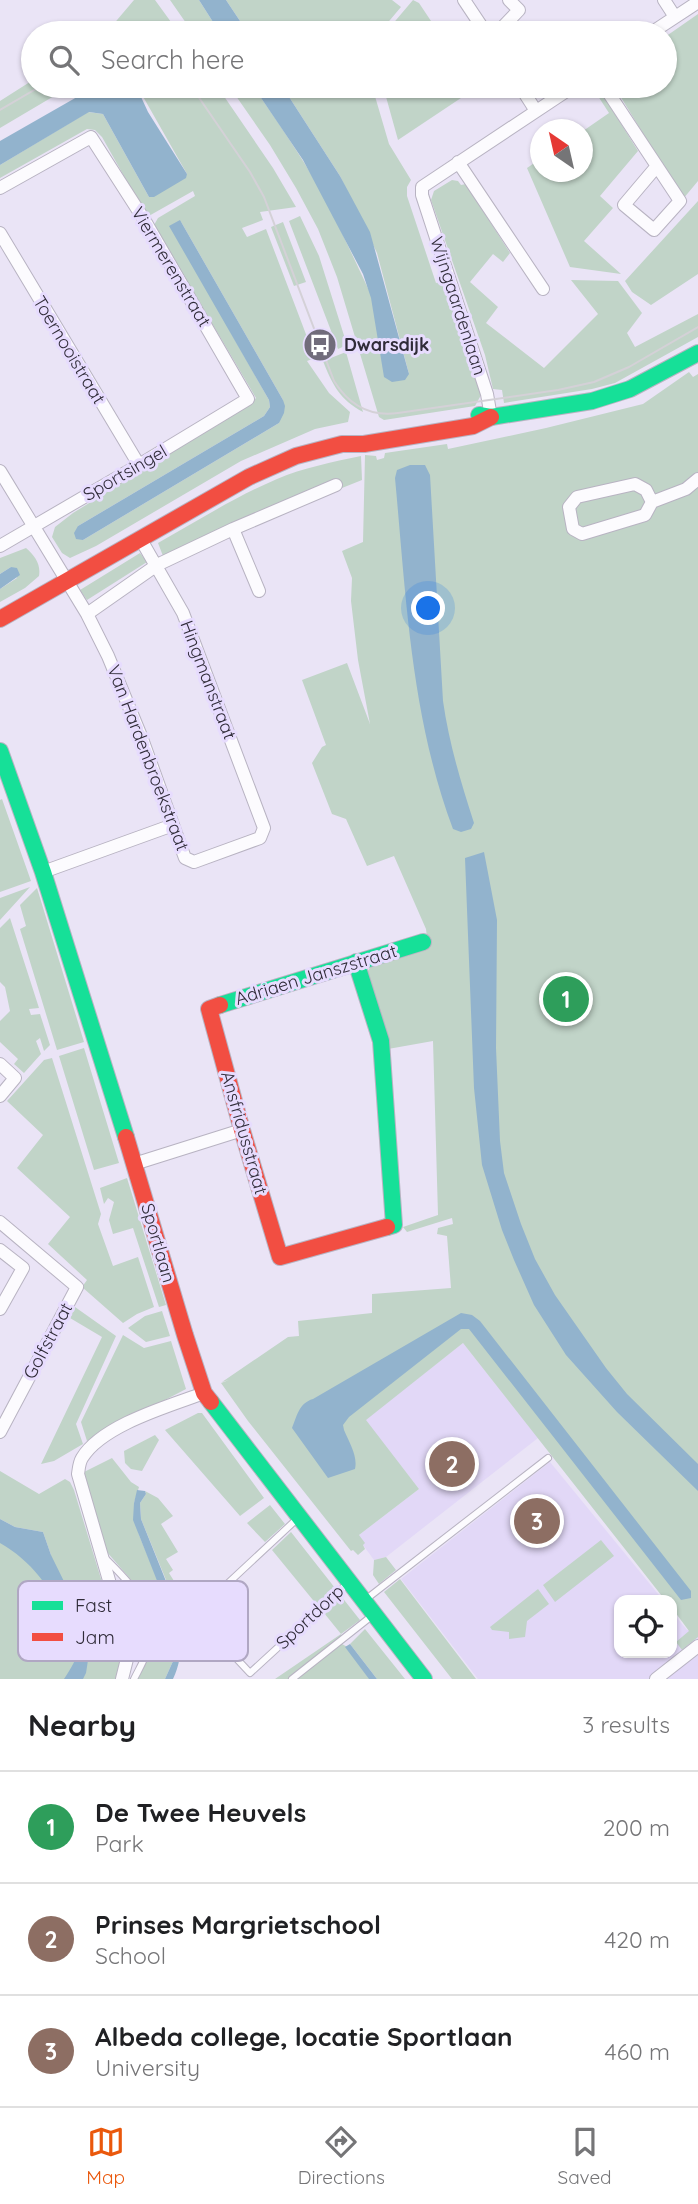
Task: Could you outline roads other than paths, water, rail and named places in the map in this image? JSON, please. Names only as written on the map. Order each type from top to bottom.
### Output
[{"type":"street","points":[[464,0],[478,21]]},
{"type":"street","points":[[508,21],[519,9],[509,0]]},
{"type":"street","points":[[664,0],[675,17]]},
{"type":"street","points":[[669,21],[698,2]]},
{"type":"street","points":[[528,98],[536,111]]},
{"type":"street","points":[[543,289],[458,162],[556,98]]},
{"type":"street","points":[[612,98],[657,166],[680,201],[654,230],[624,205],[657,166]]},
{"type":"street","name":"Viermerenstraat","points":[[0,188],[92,136],[145,221],[248,399]]},
{"type":"street","name":"Wijngaardenlaan","points":[[458,162],[422,187],[422,195],[484,384],[491,417]]},
{"type":"street","name":"Toernooistraat","points":[[0,233],[139,466]]},
{"type":"street","points":[[0,619],[240,482],[282,462],[348,442],[364,444],[473,426],[491,417],[592,401],[646,382],[698,353]]},
{"type":"street","name":"Sportsingel","points":[[0,546],[248,399]]},
{"type":"street","name":"Van Hardenbroekstraat","points":[[0,471],[87,614],[108,656],[141,736],[185,858],[194,862],[260,838],[264,828]]},
{"type":"street","points":[[652,502],[646,490],[635,484],[577,497],[569,507],[572,528],[582,534],[645,515],[652,502],[687,489],[698,479]]},
{"type":"street","points":[[87,614],[157,565],[336,485]]},
{"type":"street","points":[[233,529],[259,591]]},
{"type":"street","name":"Hingmanstraat","points":[[140,538],[183,613],[264,828]]},
{"type":"street","name":"Sportlaan","points":[[0,751],[43,872],[204,1393],[424,1679]]},
{"type":"street","points":[[43,872],[173,825]]},
{"type":"street","name":"Adriaen Janszstraat","points":[[209,1009],[423,942]]},
{"type":"street","name":"Ansfridusstraat","points":[[209,1009],[280,1257],[394,1225],[381,1041],[356,962]]},
{"type":"street","points":[[0,1064],[15,1078],[0,1096]]},
{"type":"street","points":[[134,1164],[242,1129]]},
{"type":"street","name":"Golfstraat","points":[[0,1222],[77,1287],[0,1433]]},
{"type":"street","points":[[0,1250],[23,1268],[0,1309]]},
{"type":"street","points":[[110,1581],[78,1474],[80,1461],[90,1448],[108,1433],[149,1413],[204,1393]]},
{"type":"street","points":[[656,1679],[698,1646]]},
{"type":"street","points":[[122,1679],[126,1661]]},
{"type":"lane","points":[[363,1601],[548,1458]]},
{"type":"lane","name":"Sportdorp","points":[[231,1581],[299,1518]]},
{"type":"lane","points":[[102,1554],[127,1581]]},
{"type":"lane","name":"Sportdorp","points":[[239,1661],[250,1673],[348,1583]]},
{"type":"lane","points":[[292,1679],[373,1615]]},
{"type":"lane","points":[[134,1679],[143,1661]]},
{"type":"water","points":[[199,0],[226,0],[240,21],[212,21]]},
{"type":"water","points":[[75,98],[142,98],[187,174],[186,178],[154,197],[149,197],[103,114],[89,112],[0,165],[0,141]]},
{"type":"water","points":[[261,98],[290,98],[340,176],[370,232],[409,374],[405,380],[392,382],[384,377],[371,298],[363,274],[303,160]]},
{"type":"water","points":[[180,220],[283,400],[284,413],[279,423],[83,540],[76,539],[74,533],[78,526],[264,416],[270,407],[269,400],[169,226]]},
{"type":"water","points":[[410,465],[425,465],[430,475],[443,701],[456,763],[474,823],[471,829],[461,832],[453,829],[439,787],[412,656],[395,478],[397,470]]},
{"type":"water","points":[[11,567],[17,568],[20,575],[0,589],[0,574]]},
{"type":"water","points":[[484,852],[497,920],[496,1048],[500,1141],[504,1173],[521,1224],[535,1259],[555,1295],[606,1368],[627,1394],[698,1464],[698,1491],[617,1412],[566,1355],[534,1305],[502,1230],[482,1165],[474,1088],[465,858]]},
{"type":"water","points":[[461,1313],[472,1315],[480,1321],[691,1591],[691,1598],[681,1600],[469,1329],[461,1329],[349,1417],[343,1425],[354,1454],[355,1469],[328,1478],[292,1428],[302,1407],[308,1401]]},
{"type":"water","points":[[137,1490],[145,1491],[140,1503],[141,1519],[166,1581],[157,1581],[133,1520]]},
{"type":"water","points":[[0,1519],[15,1527],[43,1532],[64,1581],[43,1581],[22,1558],[0,1543]]},
{"type":"water","points":[[350,1644],[377,1679],[369,1679],[345,1647]]},
{"type":"water","points":[[75,1661],[88,1661],[83,1679],[64,1679]]},
{"type":"water","points":[[173,1661],[179,1661],[173,1679],[165,1679]]},
{"type":"tram line","points":[[0,110],[21,98]]},
{"type":"tram line","points":[[199,98],[264,197],[334,381],[346,397],[361,408],[378,413],[398,413],[558,390],[594,382],[629,367],[698,327]]},
{"type":"place","name":"Dwarsdijk","points":[[320,345]]},
{"type":"place","name":"De Twee Heuvels","points":[[566,999]]},
{"type":"place","name":"Prinses Margrietschool","points":[[452,1464]]},
{"type":"place","name":"Albeda college, locatie Sportlaan","points":[[537,1521]]}]
